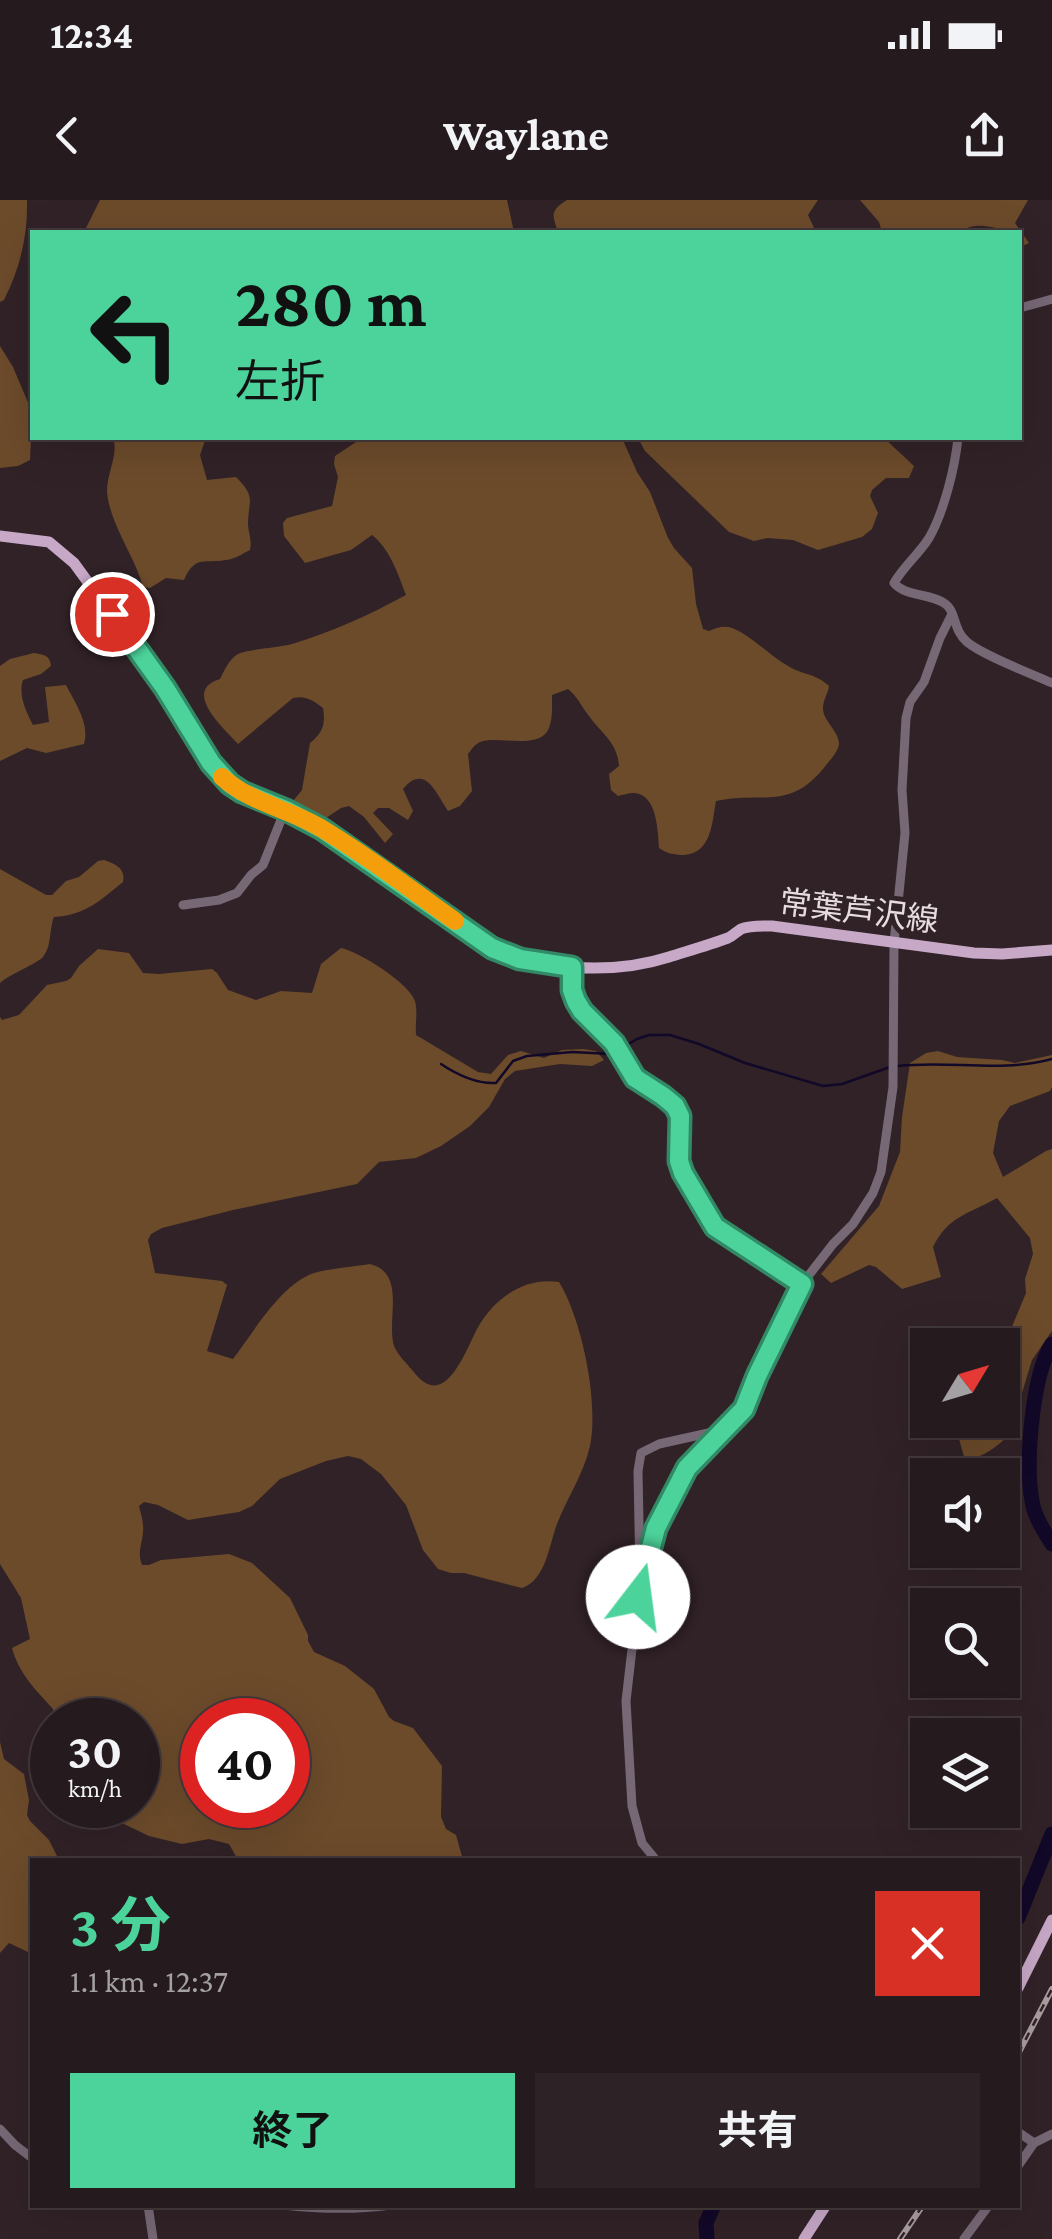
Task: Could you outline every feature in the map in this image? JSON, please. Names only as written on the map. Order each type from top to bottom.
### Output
[{"type":"main road","name":"常葉芦沢線","points":[[0,536],[49,542],[61,550],[165,688],[220,774],[242,792],[322,829],[492,948],[520,959],[601,968],[646,963],[756,926],[990,954],[1052,950]]},
{"type":"main road","points":[[1020,1984],[1052,1920]]},
{"type":"main road","points":[[804,2239],[824,2208]]},
{"type":"street","points":[[1022,307],[1052,299]]},
{"type":"street","points":[[958,440],[943,506],[928,539],[894,582],[899,589],[942,600],[951,608],[957,632],[970,645],[1052,683]]},
{"type":"street","points":[[654,1858],[642,1843],[632,1806],[626,1701],[640,1589],[656,1528],[687,1468],[744,1409],[802,1284],[853,1224],[881,1172],[893,1087],[894,943],[905,833],[902,790],[906,718],[952,614]]},
{"type":"street","points":[[183,905],[238,893],[263,865],[286,810]]},
{"type":"street","points":[[572,967],[572,990],[582,1011],[614,1043],[635,1078],[675,1106],[680,1116],[679,1161],[715,1227],[802,1284]]},
{"type":"street","points":[[640,1589],[641,1453],[659,1444],[722,1430]]},
{"type":"street","points":[[0,2129],[30,2157]]},
{"type":"street","points":[[1020,2134],[1034,2144]]},
{"type":"street","points":[[1020,2163],[1034,2144],[1052,2134]]},
{"type":"street","points":[[148,2208],[153,2239]]},
{"type":"street","points":[[334,2208],[370,2208]]},
{"type":"street","points":[[964,2239],[986,2208]]},
{"type":"shaded area","points":[[0,200],[27,200],[19,264],[0,302]]},
{"type":"shaded area","points":[[100,200],[507,200],[514,230],[85,230]]},
{"type":"shaded area","points":[[567,200],[818,200],[808,215],[815,230],[557,230],[554,213]]},
{"type":"shaded area","points":[[860,200],[1028,200],[1015,223],[1020,230],[975,226],[964,230],[881,230]]},
{"type":"shaded area","points":[[0,346],[30,407],[31,440],[30,460],[0,468]]},
{"type":"shaded area","points":[[113,440],[205,440],[200,455],[207,480],[236,477],[249,495],[250,550],[229,559],[197,563],[184,580],[166,578],[150,588],[143,587],[109,503],[107,491]]},
{"type":"shaded area","points":[[623,440],[668,538],[692,568],[703,629],[732,628],[791,668],[829,686],[823,708],[838,738],[835,753],[810,782],[786,795],[716,801],[705,843],[684,855],[659,848],[655,814],[642,795],[618,796],[611,790],[609,774],[619,766],[616,751],[568,689],[552,695],[551,720],[544,735],[528,741],[488,740],[473,747],[468,754],[472,791],[460,806],[448,811],[434,789],[418,779],[403,789],[413,811],[408,820],[389,808],[378,808],[373,813],[393,834],[385,843],[364,817],[349,806],[323,820],[293,801],[302,790],[310,743],[322,728],[323,708],[306,698],[293,698],[238,744],[209,710],[204,692],[220,679],[238,654],[307,639],[406,595],[389,555],[372,535],[351,550],[305,563],[284,536],[283,523],[287,518],[332,506],[338,477],[335,456],[356,442]]},
{"type":"shaded area","points":[[639,440],[886,440],[914,466],[909,478],[886,478],[872,490],[870,496],[878,513],[872,529],[862,537],[818,550],[793,540],[754,541],[729,532],[645,451]]},
{"type":"shaded area","points":[[34,653],[48,658],[51,666],[23,680],[22,697],[33,725],[49,722],[45,687],[66,685],[83,721],[84,744],[46,753],[27,748],[0,761],[0,666]]},
{"type":"shaded area","points":[[104,860],[121,870],[123,882],[84,910],[54,917],[43,957],[0,983],[0,869],[52,895],[66,881]]},
{"type":"shaded area","points":[[341,948],[383,969],[411,994],[416,1009],[416,1035],[478,1072],[491,1074],[508,1055],[521,1051],[544,1058],[562,1050],[583,1049],[596,1051],[604,1060],[592,1066],[560,1064],[515,1071],[470,1126],[416,1158],[379,1162],[357,1184],[162,1228],[148,1240],[155,1273],[222,1281],[227,1285],[207,1351],[233,1359],[269,1310],[302,1279],[321,1271],[370,1264],[381,1269],[392,1287],[395,1349],[424,1382],[434,1385],[452,1374],[484,1318],[501,1299],[522,1286],[559,1282],[581,1339],[590,1385],[592,1428],[580,1476],[557,1524],[542,1570],[530,1584],[522,1588],[438,1569],[423,1550],[406,1505],[381,1474],[361,1459],[348,1456],[280,1479],[252,1506],[239,1512],[188,1520],[158,1505],[144,1502],[139,1506],[142,1565],[229,1554],[252,1563],[290,1598],[314,1652],[345,1666],[374,1689],[389,1717],[413,1728],[442,1766],[441,1817],[446,1829],[456,1835],[462,1858],[237,1858],[229,1844],[209,1839],[182,1844],[149,1836],[132,1828],[160,1828],[160,1698],[43,1698],[24,1674],[12,1648],[30,1639],[21,1598],[0,1564],[0,1017],[2,1020],[19,1015],[47,985],[71,978],[98,949],[129,953],[143,973],[212,969],[228,990],[256,1000],[281,991],[312,993],[321,964]]},
{"type":"shaded area","points":[[938,1051],[957,1057],[1015,1063],[1052,1055],[1050,1091],[1010,1106],[999,1121],[993,1153],[1003,1177],[1052,1149],[1052,1331],[1032,1360],[1020,1399],[1020,1328],[1011,1328],[1026,1293],[1025,1279],[1033,1254],[1030,1238],[997,1198],[960,1217],[939,1237],[933,1247],[941,1277],[902,1289],[869,1265],[831,1283],[821,1274],[879,1206],[900,1152],[910,1063]]},
{"type":"shaded area","points":[[1005,1438],[973,1458],[964,1458],[959,1439]]},
{"type":"shaded area","points":[[0,1742],[4,1759],[24,1774],[30,1828],[37,1828],[49,1840],[58,1858],[30,1858],[30,1953],[9,1943],[0,1953]]},
{"type":"waterway","points":[[441,1064],[467,1078],[496,1083],[513,1061],[527,1056],[612,1054],[649,1035],[670,1035],[823,1086],[842,1084],[890,1067]]},
{"type":"waterway","points":[[898,1066],[995,1066],[1052,1059]]},
{"type":"waterway","points":[[1052,1344],[1035,1398],[1029,1465],[1033,1507],[1052,1544]]},
{"type":"waterway","points":[[1020,1913],[1052,1834]]},
{"type":"waterway","points":[[707,2239],[706,2223],[713,2208]]},
{"type":"railway","points":[[1020,2050],[1052,1989]]},
{"type":"railway","points":[[900,2239],[921,2208]]},
{"type":"slow traffic","points":[[222,777],[242,792],[322,829],[455,921]]},
{"type":"route","points":[[112,614],[181,712],[211,763],[230,784],[322,829],[492,948],[520,959],[572,967],[572,990],[582,1011],[614,1043],[635,1078],[675,1106],[680,1116],[679,1161],[715,1227],[802,1284],[744,1409],[687,1468],[656,1528],[638,1597]]}]
